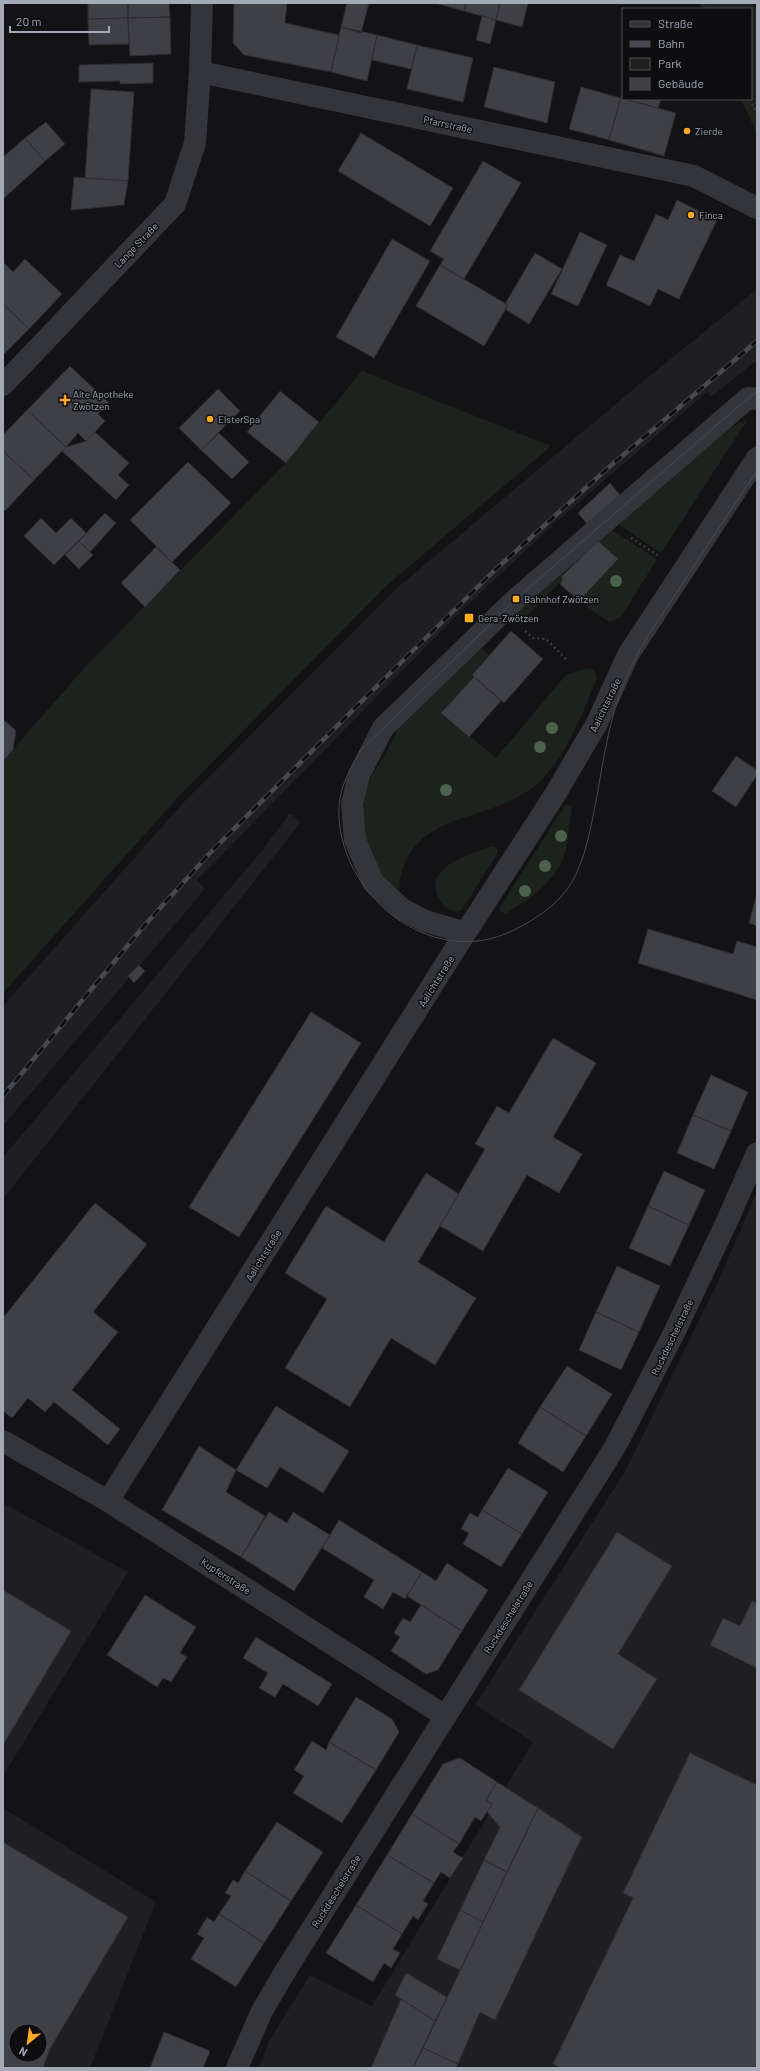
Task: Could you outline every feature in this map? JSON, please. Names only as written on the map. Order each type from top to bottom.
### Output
[{"type":"street","points":[[200,72],[202,3]]},
{"type":"street","name":"Pfarrstraße","points":[[200,72],[694,176],[757,208]]},
{"type":"street","name":"Lange Straße","points":[[3,385],[175,204],[195,143],[200,72]]},
{"type":"street","points":[[456,930],[425,921],[402,909],[374,882],[355,840],[352,804],[359,775],[383,728],[506,609],[748,398],[757,399]]},
{"type":"street","name":"Aalichtstraße","points":[[108,1501],[457,946],[556,793],[598,723],[628,655],[757,458]]},
{"type":"street","name":"Ruckdeschelstraße","points":[[237,2068],[262,2011],[286,1970],[615,1447],[640,1401],[725,1226],[757,1153]]},
{"type":"street","name":"Kupferstraße","points":[[3,1441],[108,1501],[445,1716]]},
{"type":"path","points":[[750,100],[757,114]]},
{"type":"path","points":[[605,522],[682,571]]},
{"type":"path","points":[[506,609],[533,638],[546,639],[566,659]]},
{"type":"shaded area","points":[[757,289],[757,360],[711,397],[707,392],[556,522],[461,611],[197,880],[205,889],[3,1126],[3,1006],[184,802],[396,589],[631,391]]},
{"type":"shaded area","points":[[290,813],[301,822],[3,1199],[3,1157],[264,848]]},
{"type":"shaded area","points":[[757,1191],[757,2068],[259,2068],[269,2041],[310,1975],[372,2006],[533,1742],[475,1705],[626,1470],[722,1273]]},
{"type":"shaded area","points":[[3,1503],[128,1572],[3,1776]]},
{"type":"shaded area","points":[[3,1808],[156,1902],[90,2068],[3,2068]]},
{"type":"green space","points":[[699,3],[753,3],[757,10],[757,134],[741,100],[752,100],[752,8],[701,8]]},
{"type":"green space","points":[[362,371],[551,446],[386,586],[178,797],[3,993],[3,761],[86,666],[286,463]]},
{"type":"green space","points":[[745,420],[746,422],[661,553],[615,522],[719,434]]},
{"type":"green space","points":[[609,528],[657,559],[621,617],[609,622],[579,601],[618,559],[598,541],[581,560],[578,558],[561,577],[563,579],[524,619],[514,613]]},
{"type":"green space","points":[[479,647],[489,655],[472,675],[474,677],[442,713],[496,758],[565,676],[590,668],[595,672],[597,678],[570,740],[551,769],[540,781],[528,791],[509,802],[468,816],[430,833],[416,846],[405,864],[399,888],[394,890],[377,871],[364,838],[362,816],[365,794],[372,775],[385,755],[403,718]]},
{"type":"green space","points":[[566,804],[572,806],[569,833],[566,849],[557,870],[542,888],[505,914],[500,911],[500,907]]},
{"type":"green space","points":[[493,846],[498,849],[498,852],[462,910],[456,912],[447,908],[440,901],[437,894],[435,884],[438,875],[454,862]]},
{"type":"building","points":[[88,3],[128,3],[128,18],[88,19]]},
{"type":"building","points":[[128,3],[169,3],[170,17],[128,18]]},
{"type":"building","points":[[234,3],[287,3],[285,23],[339,35],[331,72],[244,55],[233,43]]},
{"type":"building","points":[[347,3],[369,3],[361,33],[341,27]]},
{"type":"building","points":[[435,3],[466,3],[464,11]]},
{"type":"building","points":[[466,3],[500,3],[496,20],[464,11]]},
{"type":"building","points":[[500,3],[528,3],[522,27],[496,20]]},
{"type":"building","points":[[482,16],[496,20],[490,44],[476,40]]},
{"type":"building","points":[[170,17],[171,54],[130,56],[128,18]]},
{"type":"building","points":[[128,18],[129,44],[89,45],[88,19]]},
{"type":"building","points":[[341,27],[377,35],[367,81],[331,72]]},
{"type":"building","points":[[377,35],[417,45],[411,69],[372,60]]},
{"type":"building","points":[[417,45],[473,58],[463,102],[407,89]]},
{"type":"building","points":[[153,63],[153,83],[120,84],[120,81],[79,82],[79,65]]},
{"type":"building","points":[[494,67],[555,82],[547,123],[484,107]]},
{"type":"building","points":[[581,87],[621,98],[609,140],[569,129]]},
{"type":"building","points":[[91,89],[134,92],[128,181],[85,178]]},
{"type":"building","points":[[621,98],[622,100],[628,100],[676,113],[664,156],[609,140]]},
{"type":"building","points":[[628,100],[661,100],[658,108]]},
{"type":"building","points":[[46,122],[65,144],[45,161],[25,138]]},
{"type":"building","points":[[361,133],[453,188],[430,226],[338,171]]},
{"type":"building","points":[[25,138],[45,161],[3,199],[3,157]]},
{"type":"building","points":[[483,161],[521,183],[464,279],[440,265],[444,259],[430,251]]},
{"type":"building","points":[[74,177],[128,181],[124,205],[71,210]]},
{"type":"building","points":[[677,200],[717,220],[679,299],[658,289],[650,306],[606,285],[620,255],[634,261],[656,214],[668,220]]},
{"type":"building","points":[[580,232],[607,245],[578,306],[551,294]]},
{"type":"building","points":[[392,239],[430,261],[374,358],[336,337]]},
{"type":"building","points":[[535,253],[562,269],[529,324],[505,309],[508,305],[505,304]]},
{"type":"building","points":[[25,259],[62,294],[29,329],[3,304],[3,262],[13,272]]},
{"type":"building","points":[[440,265],[508,305],[484,346],[416,306]]},
{"type":"building","points":[[3,304],[29,329],[3,355]]},
{"type":"building","points":[[70,366],[109,403],[98,414],[105,421],[95,432],[86,441],[78,433],[66,447],[27,410]]},
{"type":"building","name":"ElsterSpa","points":[[218,389],[240,411],[201,450],[179,428]]},
{"type":"building","points":[[280,391],[319,422],[286,463],[247,432]]},
{"type":"building","points":[[27,410],[66,447],[34,480],[3,451],[3,435]]},
{"type":"building","points":[[95,432],[129,463],[118,475],[129,485],[116,500],[62,451],[66,447],[86,441]]},
{"type":"building","points":[[219,433],[249,462],[232,479],[201,450]]},
{"type":"building","points":[[3,451],[34,480],[5,511],[3,509]]},
{"type":"building","points":[[188,462],[231,503],[172,562],[130,520]]},
{"type":"building","points":[[610,483],[620,495],[588,525],[578,513]]},
{"type":"building","points":[[105,513],[116,523],[90,552],[79,541]]},
{"type":"building","points":[[41,518],[56,533],[71,518],[86,533],[54,565],[24,536]]},
{"type":"building","points":[[79,541],[93,555],[79,569],[65,555]]},
{"type":"building","points":[[598,541],[618,559],[579,601],[560,584],[563,579],[561,577]]},
{"type":"building","points":[[156,547],[180,570],[145,607],[121,583]]},
{"type":"building","points":[[511,631],[543,659],[504,703],[472,675]]},
{"type":"building","points":[[474,677],[501,701],[469,737],[441,713]]},
{"type":"building","points":[[3,719],[16,731],[13,750],[3,761]]},
{"type":"building","points":[[736,756],[757,770],[757,775],[736,807],[712,791]]},
{"type":"building","points":[[757,893],[757,926],[749,923]]},
{"type":"building","points":[[648,929],[733,954],[737,941],[757,947],[757,1000],[638,963]]},
{"type":"building","points":[[139,965],[145,971],[134,983],[128,976]]},
{"type":"building","points":[[311,1012],[361,1043],[239,1237],[189,1207]]},
{"type":"building","points":[[553,1038],[596,1063],[553,1137],[582,1154],[559,1193],[527,1175],[483,1251],[440,1226],[485,1149],[475,1144],[497,1106],[509,1113]]},
{"type":"building","points":[[711,1075],[748,1092],[731,1131],[693,1115]]},
{"type":"building","points":[[693,1115],[731,1131],[714,1169],[677,1153]]},
{"type":"building","points":[[664,1171],[705,1190],[689,1225],[648,1206]]},
{"type":"building","points":[[426,1173],[459,1194],[418,1262],[476,1298],[435,1365],[391,1338],[350,1407],[285,1368],[327,1299],[285,1273],[326,1206],[384,1242]]},
{"type":"building","points":[[95,1203],[147,1244],[93,1312],[118,1332],[72,1390],[120,1429],[108,1445],[54,1402],[45,1412],[28,1398],[12,1418],[3,1411],[3,1318]]},
{"type":"building","points":[[648,1206],[689,1225],[670,1266],[629,1248]]},
{"type":"building","points":[[617,1266],[660,1286],[639,1332],[596,1312]]},
{"type":"building","points":[[596,1312],[639,1332],[621,1370],[579,1350]]},
{"type":"building","points":[[567,1366],[612,1394],[586,1436],[540,1407]]},
{"type":"building","points":[[276,1406],[349,1451],[323,1493],[280,1467],[267,1488],[236,1470]]},
{"type":"building","points":[[540,1407],[586,1436],[563,1472],[518,1443]]},
{"type":"building","points":[[199,1446],[236,1470],[226,1492],[265,1516],[241,1557],[162,1510]]},
{"type":"building","points":[[508,1468],[548,1492],[522,1534],[482,1510]]},
{"type":"building","points":[[482,1510],[522,1534],[501,1567],[463,1544],[469,1533],[461,1529],[470,1513],[478,1517]]},
{"type":"building","points":[[269,1512],[287,1523],[293,1512],[330,1535],[294,1591],[241,1557]]},
{"type":"building","points":[[339,1520],[422,1572],[405,1599],[393,1592],[383,1609],[364,1597],[374,1580],[322,1548]]},
{"type":"building","points":[[617,1532],[672,1566],[618,1654],[657,1679],[613,1749],[519,1690]]},
{"type":"building","points":[[447,1563],[488,1590],[462,1631],[407,1596],[422,1572],[436,1581]]},
{"type":"building","points":[[3,1590],[71,1631],[3,1745]]},
{"type":"building","points":[[145,1595],[196,1627],[180,1653],[187,1657],[171,1682],[163,1678],[157,1687],[107,1655]]},
{"type":"building","points":[[752,1601],[757,1603],[757,1668],[710,1645],[723,1618],[740,1626]]},
{"type":"building","points":[[421,1605],[462,1631],[438,1670],[426,1674],[391,1651],[400,1637],[394,1633],[403,1618],[410,1622]]},
{"type":"building","points":[[256,1637],[332,1684],[318,1706],[283,1684],[275,1697],[259,1688],[268,1673],[243,1658]]},
{"type":"building","points":[[356,1697],[392,1719],[399,1732],[376,1770],[329,1742]]},
{"type":"building","points":[[312,1741],[326,1750],[329,1742],[376,1770],[342,1823],[293,1793],[304,1776],[294,1770]]},
{"type":"building","points":[[690,1753],[757,1785],[757,2068],[560,2068],[553,2064],[633,1898],[623,1893]]},
{"type":"building","points":[[460,1758],[497,1782],[486,1800],[492,1804],[481,1821],[475,1817],[459,1844],[412,1814],[443,1764]]},
{"type":"building","points":[[497,1782],[538,1808],[507,1872],[484,1860],[500,1827],[487,1812],[492,1804],[486,1800]]},
{"type":"building","points":[[538,1808],[582,1837],[495,2020],[480,2012],[458,2064],[423,2048]]},
{"type":"building","points":[[412,1814],[459,1844],[453,1852],[463,1858],[450,1878],[441,1872],[434,1883],[387,1855]]},
{"type":"building","points":[[277,1822],[323,1852],[291,1901],[245,1871]]},
{"type":"building","points":[[3,1842],[128,1917],[48,2054],[48,2023],[8,2023],[8,2063],[45,2063],[43,2068],[3,2068]]},
{"type":"building","points":[[387,1855],[434,1883],[423,1901],[428,1904],[418,1920],[413,1916],[402,1934],[356,1905]]},
{"type":"building","points":[[484,1860],[507,1872],[483,1922],[460,1910]]},
{"type":"building","points":[[245,1871],[291,1901],[264,1943],[219,1914],[231,1896],[225,1893],[233,1880],[238,1883]]},
{"type":"building","points":[[356,1905],[402,1934],[393,1949],[400,1953],[391,1968],[384,1963],[373,1982],[326,1953]]},
{"type":"building","points":[[460,1910],[483,1922],[460,1970],[437,1959]]},
{"type":"building","points":[[219,1914],[264,1943],[236,1987],[191,1959],[204,1938],[197,1934],[207,1917],[214,1922]]},
{"type":"building","points":[[406,1973],[447,1997],[435,2021],[395,1995]]},
{"type":"building","points":[[401,1999],[435,2021],[413,2068],[371,2068]]},
{"type":"building","points":[[164,2032],[210,2051],[203,2068],[150,2068]]},
{"type":"building","points":[[423,2048],[458,2064],[456,2068],[413,2068]]},
{"type":"tram line","points":[[757,392],[748,398],[516,599],[360,751],[346,777],[341,791],[339,806],[342,838],[353,868],[371,895],[394,916],[421,932],[451,941],[482,940],[514,930],[531,921],[554,904],[567,890],[577,872],[585,851],[593,818],[610,727],[626,677],[638,652],[648,636],[757,471]]},
{"type":"railway","points":[[3,1096],[143,927],[209,854],[496,569],[608,468],[757,341]]},
{"type":"place","name":"Zierde","points":[[687,131]]},
{"type":"place","name":"Finca","points":[[691,215]]},
{"type":"place","name":"Alte Apotheke Zwötzen","points":[[65,400]]},
{"type":"place","name":"ElsterSpa","points":[[210,419]]},
{"type":"place","name":"Bahnhof Zwötzen","points":[[516,599]]},
{"type":"place","name":"Gera-Zwötzen","points":[[469,618]]}]
